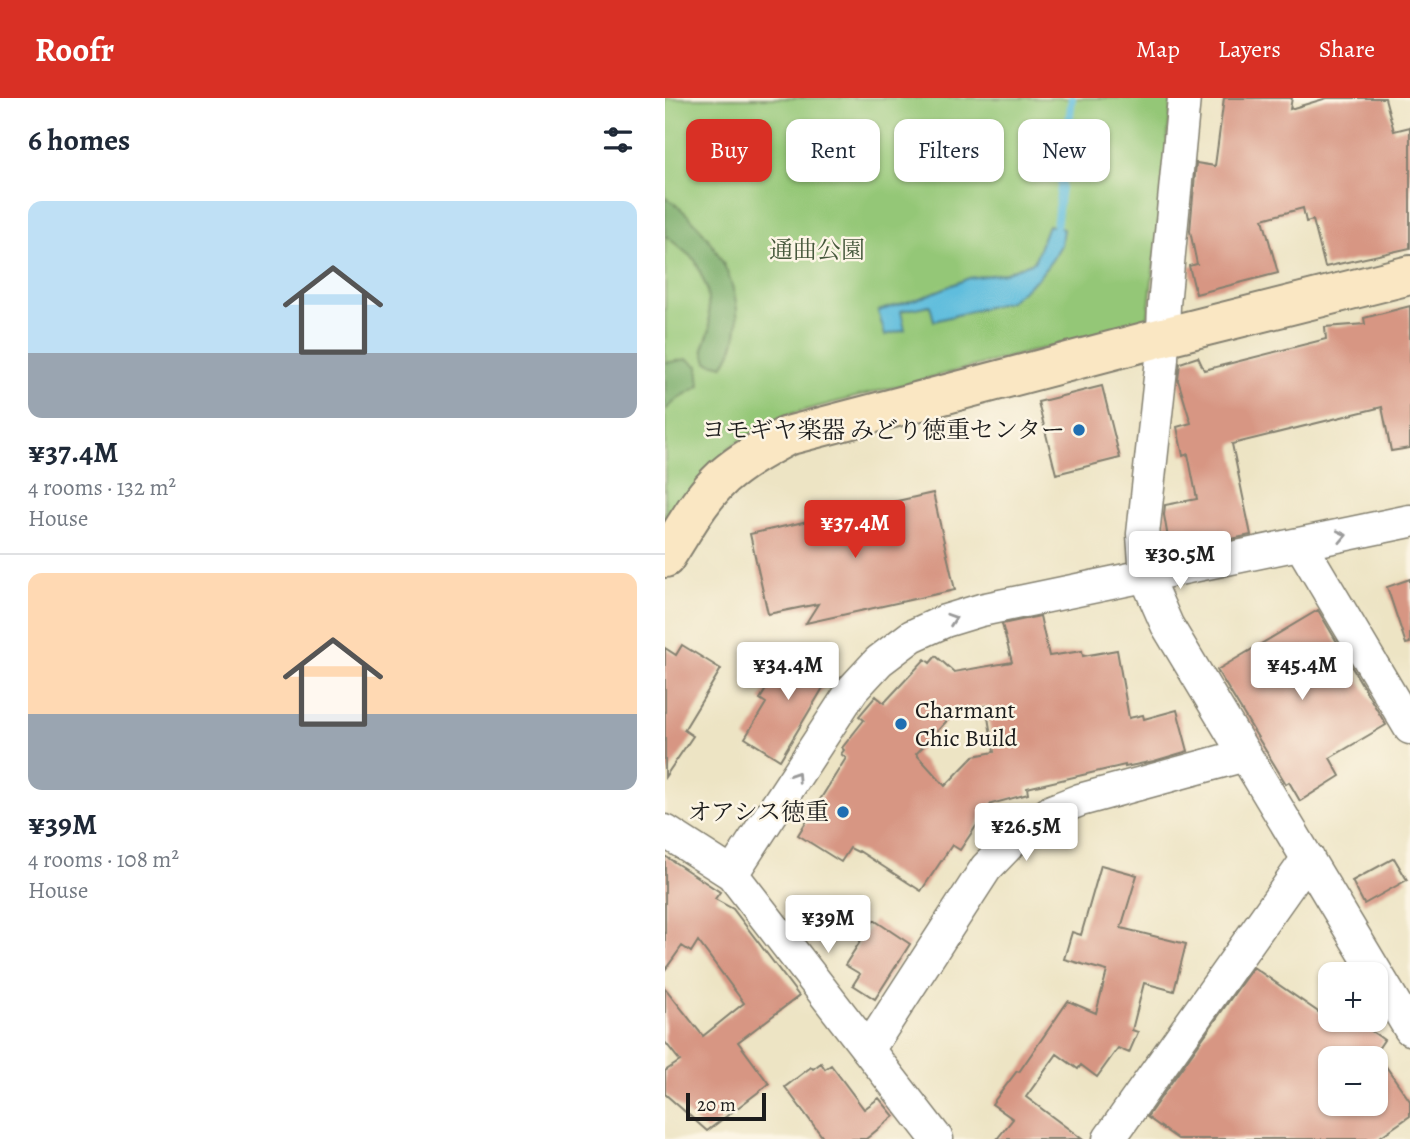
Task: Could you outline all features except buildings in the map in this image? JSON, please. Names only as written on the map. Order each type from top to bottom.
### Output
[{"type":"street","points":[[1184,98],[1143,534],[1146,577],[1167,625],[1410,1029]]},
{"type":"street","points":[[665,558],[698,508],[722,478],[754,453],[787,436],[1410,275]]},
{"type":"street","points":[[732,874],[853,689],[879,661],[912,636],[945,621],[981,610],[1410,521]]},
{"type":"street","points":[[1301,545],[1410,728]]},
{"type":"street","points":[[868,1049],[986,868],[1016,836],[1052,811],[1080,800],[1245,754]]},
{"type":"street","points":[[665,831],[732,874],[937,1139]]},
{"type":"street","points":[[1109,1139],[1308,858]]},
{"type":"green space","name":"通曲公園","points":[[665,98],[1172,98],[1148,319],[1145,322],[787,415],[758,429],[729,448],[665,522]]},
{"type":"green space","points":[[665,197],[701,229],[716,250],[727,273],[735,297],[737,321],[734,344],[723,366],[707,362],[703,349],[710,329],[707,289],[695,260],[665,235]]},
{"type":"green space","points":[[687,359],[698,366],[700,386],[680,397],[665,410],[665,363]]},
{"type":"water","points":[[1048,225],[1063,229],[1061,245],[1038,278],[1010,301],[934,321],[930,305],[901,311],[905,330],[885,335],[878,311],[923,297],[969,278],[1004,273],[1034,262]]},
{"type":"waterway","points":[[1056,227],[1072,98]]},
{"type":"place","name":"ヨモギヤ楽器 みどり徳重センター","points":[[1079,430]]},
{"type":"place","name":"Charmant Chic Build","points":[[901,724]]},
{"type":"place","name":"オアシス徳重","points":[[843,812]]}]
